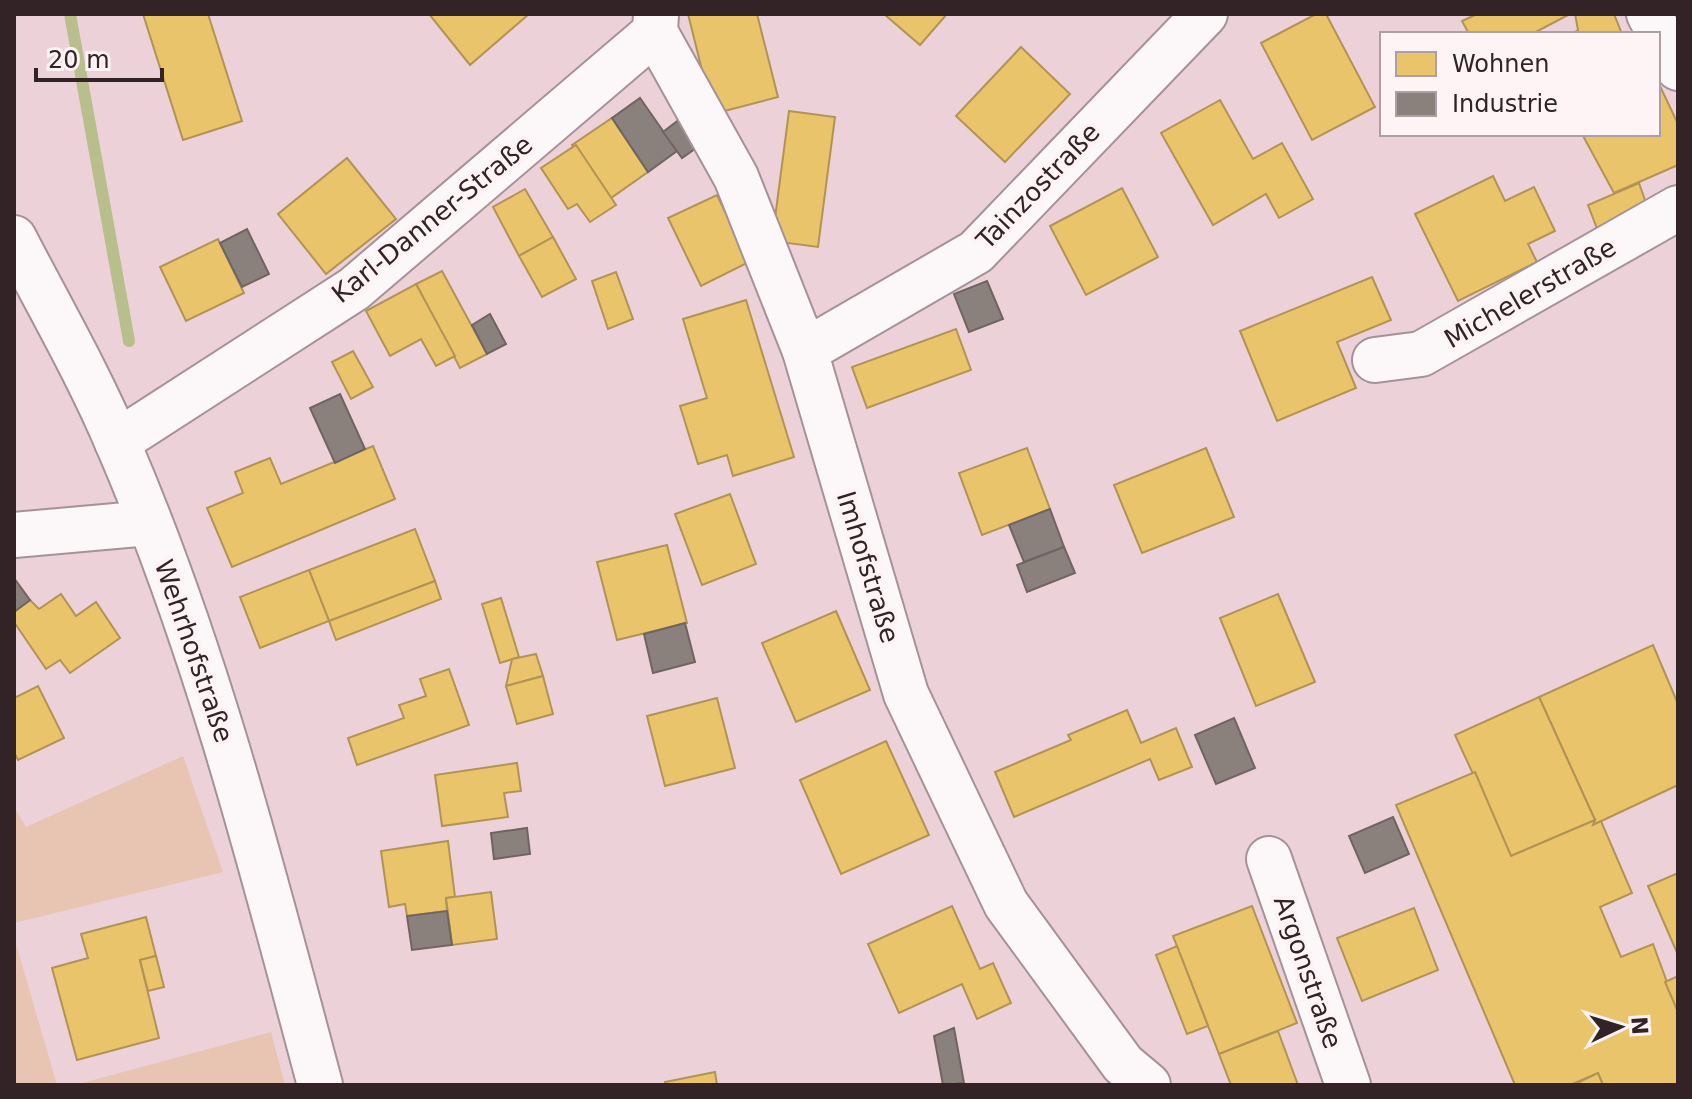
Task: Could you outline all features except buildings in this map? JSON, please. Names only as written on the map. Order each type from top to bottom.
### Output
[{"type":"street","name":"Tainzostraße","points":[[805,351],[976,252],[1205,14]]},
{"type":"street","points":[[1649,14],[1659,32]]},
{"type":"street","name":"Imhofstraße","points":[[655,23],[736,177],[805,351],[906,694],[1006,904],[1123,1064],[1148,1085]]},
{"type":"street","name":"Karl-Danner-Straße","points":[[117,442],[354,289],[655,23]]},
{"type":"street","points":[[1660,34],[1678,68]]},
{"type":"street","name":"Michelerstraße","points":[[1375,360],[1421,354],[1678,208]]},
{"type":"street","name":"Wehrhofstraße","points":[[14,238],[117,442],[149,523],[252,827],[320,1085]]},
{"type":"street","points":[[14,535],[149,523]]},
{"type":"street","name":"Argonstraße","points":[[1269,859],[1348,1085]]},
{"type":"shaded area","points":[[183,756],[223,872],[14,923],[14,807],[26,827]]},
{"type":"shaded area","points":[[14,937],[57,1085],[14,1085]]},
{"type":"shaded area","points":[[271,1032],[285,1085],[75,1085]]},
{"type":"waterway","points":[[70,14],[129,341]]}]
